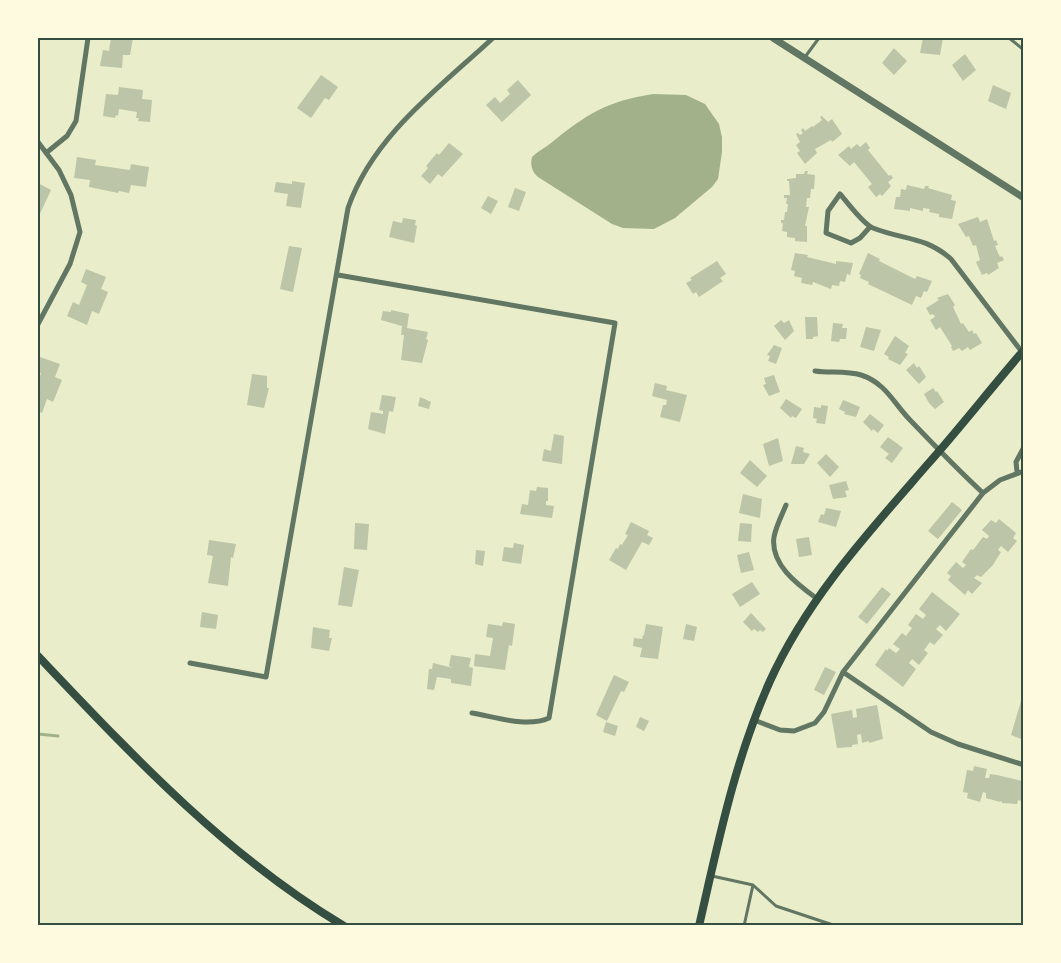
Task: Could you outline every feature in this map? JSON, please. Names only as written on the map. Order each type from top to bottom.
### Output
[{"type":"main road","points":[[699,926],[732,787],[753,720],[771,679],[816,598],[848,556],[1023,351]]},
{"type":"main road","points":[[38,656],[139,762],[202,821],[251,862],[303,900],[344,926]]},
{"type":"street","points":[[46,153],[67,136],[76,121],[88,38]]},
{"type":"street","points":[[190,663],[266,677],[348,208],[356,185],[367,165],[386,140],[493,38]]},
{"type":"street","points":[[774,38],[1023,198]]},
{"type":"street","points":[[38,142],[59,170],[71,195],[80,232],[70,264],[38,324]]},
{"type":"street","points":[[870,227],[860,238],[851,243],[826,233],[828,211],[840,194],[870,227],[928,243],[941,249],[1023,351]]},
{"type":"street","points":[[338,275],[615,323],[549,718],[540,722],[528,722],[472,713]]},
{"type":"street","points":[[815,371],[859,374],[885,388],[909,420],[953,466],[983,493]]},
{"type":"street","points":[[753,720],[780,730],[794,731],[815,723],[824,712],[843,672],[983,493],[999,480],[1020,471],[1016,462],[1023,447]]},
{"type":"street","points":[[786,505],[774,540],[778,559],[788,575],[816,598]]},
{"type":"street","points":[[843,672],[931,732],[958,744],[1023,765]]},
{"type":"lane","points":[[805,57],[819,38]]},
{"type":"lane","points":[[1010,38],[1023,50]]},
{"type":"lane","points":[[710,875],[753,885],[776,906],[836,926]]},
{"type":"lane","points":[[744,926],[753,885]]},
{"type":"shaded area","points":[[653,94],[686,95],[705,104],[719,124],[722,137],[718,179],[712,187],[675,218],[654,229],[623,228],[612,224],[534,173],[531,166],[532,157],[576,124],[610,105]]},
{"type":"building","points":[[111,38],[133,38],[130,55],[123,55],[122,68],[100,66],[103,50],[109,51]]},
{"type":"building","points":[[923,38],[943,38],[940,55],[920,53]]},
{"type":"building","points":[[894,48],[907,61],[894,75],[882,63]]},
{"type":"building","points":[[965,54],[976,70],[963,81],[952,65]]},
{"type":"building","points":[[321,75],[338,87],[329,100],[325,98],[311,118],[297,108]]},
{"type":"building","points":[[518,80],[531,95],[502,122],[486,105],[495,97],[500,103],[510,94],[507,90]]},
{"type":"building","points":[[993,85],[1011,93],[1006,109],[988,101]]},
{"type":"building","points":[[119,87],[143,90],[142,99],[152,100],[150,122],[138,121],[137,112],[119,109],[118,116],[116,115],[115,118],[103,116],[106,94],[118,95]]},
{"type":"building","points":[[822,116],[828,122],[832,119],[842,134],[832,142],[831,140],[815,149],[817,153],[805,164],[797,153],[800,151],[796,145],[800,142],[796,134],[803,133],[801,130],[803,128],[805,131],[813,127],[822,120],[820,117]]},
{"type":"building","points":[[866,142],[870,148],[868,150],[893,178],[888,182],[891,186],[882,196],[880,194],[876,197],[868,187],[872,184],[854,162],[850,166],[838,155],[849,146],[851,149],[857,144],[860,147]]},
{"type":"building","points":[[449,143],[463,154],[442,177],[438,174],[430,184],[421,176],[437,153],[439,155]]},
{"type":"building","points":[[77,157],[96,160],[95,165],[130,170],[131,164],[149,167],[146,187],[131,185],[129,193],[119,191],[118,193],[89,187],[90,180],[74,178]]},
{"type":"building","points":[[808,171],[807,174],[815,175],[814,189],[811,189],[810,198],[807,198],[806,207],[809,207],[805,226],[807,226],[807,242],[795,241],[795,238],[787,237],[787,232],[782,231],[783,223],[781,223],[787,212],[788,204],[786,204],[787,198],[784,198],[784,195],[790,195],[787,179],[796,178],[796,174],[804,174]]},
{"type":"building","points":[[292,181],[305,183],[301,208],[286,206],[288,194],[274,192],[276,182],[292,184]]},
{"type":"building","points":[[38,183],[51,190],[38,218]]},
{"type":"building","points":[[907,185],[924,189],[925,186],[929,186],[928,188],[952,195],[951,200],[956,201],[952,219],[939,217],[939,214],[929,212],[930,209],[923,208],[923,211],[910,208],[910,211],[894,209],[896,197],[900,197],[901,189],[906,190]]},
{"type":"building","points":[[515,188],[526,192],[519,211],[508,207]]},
{"type":"building","points":[[488,196],[498,201],[491,214],[481,208]]},
{"type":"building","points":[[978,217],[980,222],[987,219],[994,241],[996,240],[998,245],[995,246],[1004,260],[997,263],[999,268],[988,275],[987,273],[982,275],[976,262],[980,260],[976,245],[973,246],[969,236],[966,237],[958,224]]},
{"type":"building","points":[[403,218],[416,220],[414,243],[389,237],[393,221],[402,223]]},
{"type":"building","points":[[289,246],[302,248],[293,292],[280,289]]},
{"type":"building","points":[[795,253],[836,264],[836,261],[853,263],[850,275],[847,274],[845,282],[840,281],[839,286],[832,285],[831,289],[813,282],[812,285],[801,283],[802,278],[794,276],[795,271],[791,270]]},
{"type":"building","points":[[868,253],[915,279],[917,276],[932,281],[927,292],[924,291],[921,298],[916,296],[912,305],[868,284],[869,282],[860,278],[859,274]]},
{"type":"building","points":[[717,261],[726,274],[720,278],[723,281],[699,297],[696,292],[693,294],[686,283]]},
{"type":"building","points":[[86,269],[106,277],[101,289],[108,292],[99,314],[92,311],[87,325],[67,316],[73,302],[79,305],[87,285],[81,282]]},
{"type":"building","points":[[948,294],[955,305],[953,307],[961,324],[963,323],[969,332],[972,330],[974,334],[976,333],[982,343],[970,350],[968,347],[962,351],[959,348],[953,351],[940,327],[936,330],[930,320],[935,317],[933,314],[930,315],[926,308],[939,300],[937,298]]},
{"type":"building","points":[[391,310],[409,314],[407,328],[428,332],[422,363],[401,360],[404,335],[401,335],[402,326],[381,320],[383,311],[391,312]]},
{"type":"building","points":[[805,317],[817,317],[818,336],[813,339],[806,339]]},
{"type":"building","points":[[781,320],[784,323],[789,320],[794,331],[785,340],[774,326]]},
{"type":"building","points":[[833,323],[843,324],[842,328],[847,328],[846,339],[840,339],[839,342],[831,341]]},
{"type":"building","points":[[866,327],[881,330],[874,351],[860,347]]},
{"type":"building","points":[[895,336],[909,346],[905,353],[908,354],[900,365],[888,359],[889,357],[884,354]]},
{"type":"building","points":[[774,345],[782,348],[776,364],[768,361],[770,356],[767,355]]},
{"type":"building","points":[[40,357],[60,364],[55,377],[62,380],[53,402],[47,399],[42,413],[38,411]]},
{"type":"building","points":[[914,363],[917,368],[919,366],[926,377],[919,384],[906,370]]},
{"type":"building","points":[[252,374],[267,376],[267,388],[269,388],[264,408],[247,405]]},
{"type":"building","points":[[774,375],[780,392],[769,396],[763,385],[766,384],[764,378]]},
{"type":"building","points":[[655,383],[667,386],[666,390],[687,395],[680,422],[660,417],[667,400],[652,396]]},
{"type":"building","points":[[933,388],[944,402],[935,409],[924,394]]},
{"type":"building","points":[[382,395],[396,397],[393,412],[389,411],[385,434],[368,429],[371,412],[383,414],[383,411],[379,410]]},
{"type":"building","points":[[420,397],[431,402],[429,409],[418,406]]},
{"type":"building","points":[[786,399],[802,409],[796,418],[792,416],[791,418],[780,408]]},
{"type":"building","points":[[843,400],[860,407],[856,417],[844,414],[845,412],[839,409]]},
{"type":"building","points":[[821,405],[828,406],[825,424],[816,423],[817,419],[813,418],[814,407],[821,408]]},
{"type":"building","points":[[870,414],[884,425],[878,433],[873,429],[872,431],[863,422]]},
{"type":"building","points":[[554,434],[564,436],[562,464],[542,461],[544,449],[551,451]]},
{"type":"building","points":[[888,437],[903,448],[892,463],[885,458],[889,454],[880,447]]},
{"type":"building","points":[[778,438],[783,461],[769,466],[763,444]]},
{"type":"building","points":[[796,446],[804,448],[803,452],[810,454],[804,464],[791,464]]},
{"type":"building","points":[[826,454],[839,467],[830,477],[817,463]]},
{"type":"building","points":[[750,460],[767,476],[757,487],[740,473]]},
{"type":"building","points":[[846,481],[849,490],[845,491],[847,497],[833,499],[829,485]]},
{"type":"building","points":[[537,487],[548,488],[546,505],[554,506],[552,518],[520,514],[522,504],[528,505],[530,490],[536,491]]},
{"type":"building","points":[[743,494],[762,499],[760,518],[739,513]]},
{"type":"building","points":[[952,502],[962,510],[938,539],[928,531]]},
{"type":"building","points":[[826,508],[841,511],[836,527],[818,522]]},
{"type":"building","points":[[999,519],[1016,533],[1013,538],[1017,541],[1008,552],[1001,546],[998,550],[1001,552],[993,565],[981,577],[977,575],[974,578],[982,583],[972,594],[968,590],[965,595],[948,580],[951,576],[947,573],[956,562],[963,568],[966,565],[962,562],[971,549],[973,550],[983,537],[987,539],[989,536],[982,530],[991,520],[996,523]]},
{"type":"building","points":[[631,522],[649,531],[647,535],[653,538],[649,545],[642,542],[626,570],[609,560],[628,535],[625,534]]},
{"type":"building","points":[[355,523],[369,524],[367,550],[354,549]]},
{"type":"building","points":[[740,523],[752,524],[751,542],[738,541]]},
{"type":"building","points":[[809,537],[812,555],[799,557],[796,539]]},
{"type":"building","points":[[209,540],[236,544],[233,558],[231,557],[228,586],[208,583],[213,556],[207,555]]},
{"type":"building","points":[[514,543],[524,545],[521,564],[502,561],[504,547],[513,548]]},
{"type":"building","points":[[476,550],[485,551],[483,566],[475,564]]},
{"type":"building","points":[[749,552],[754,570],[741,573],[737,555]]},
{"type":"building","points":[[344,567],[359,570],[352,607],[338,605]]},
{"type":"building","points":[[752,582],[760,594],[740,607],[732,594]]},
{"type":"building","points":[[882,587],[891,594],[867,624],[858,617]]},
{"type":"building","points":[[932,592],[960,614],[946,631],[940,625],[936,629],[943,635],[934,645],[930,642],[924,650],[928,653],[919,665],[912,659],[909,663],[916,669],[903,687],[875,665],[886,649],[887,651],[889,648],[896,653],[900,649],[893,644],[902,633],[906,636],[912,628],[908,625],[916,614],[923,619],[926,615],[919,609]]},
{"type":"building","points":[[202,612],[218,615],[216,629],[200,627]]},
{"type":"building","points":[[751,613],[766,629],[763,632],[754,629],[752,631],[743,622]]},
{"type":"building","points":[[503,622],[515,624],[505,670],[474,666],[475,654],[490,656],[493,638],[486,637],[488,624],[502,626]]},
{"type":"building","points":[[646,624],[663,627],[658,659],[640,657],[642,648],[633,646],[634,638],[642,639]]},
{"type":"building","points":[[686,624],[697,627],[694,641],[683,639]]},
{"type":"building","points":[[313,627],[330,630],[329,638],[332,638],[329,651],[311,648]]},
{"type":"building","points":[[451,655],[471,658],[469,667],[473,668],[471,686],[451,683],[451,679],[437,677],[434,690],[427,689],[429,669],[432,669],[433,663],[453,668],[449,666]]},
{"type":"building","points":[[825,667],[836,672],[824,695],[814,690]]},
{"type":"building","points":[[614,675],[629,682],[624,692],[621,691],[607,721],[596,715]]},
{"type":"building","points":[[1021,701],[1024,702],[1024,740],[1011,735]]},
{"type":"building","points":[[877,705],[883,739],[862,743],[861,734],[857,735],[858,744],[852,747],[837,748],[831,714],[852,710],[853,718],[857,717],[856,709]]},
{"type":"building","points":[[640,717],[649,721],[644,731],[636,727]]},
{"type":"building","points":[[606,722],[618,726],[615,736],[603,732]]},
{"type":"building","points":[[974,766],[987,769],[985,778],[989,778],[990,774],[1022,781],[1024,811],[1021,810],[1022,801],[1018,800],[1017,804],[1002,803],[1002,801],[986,798],[986,793],[983,792],[980,802],[967,798],[968,793],[963,792],[967,770],[973,771]]},
{"type":"waterway","points":[[38,734],[58,736]]}]
